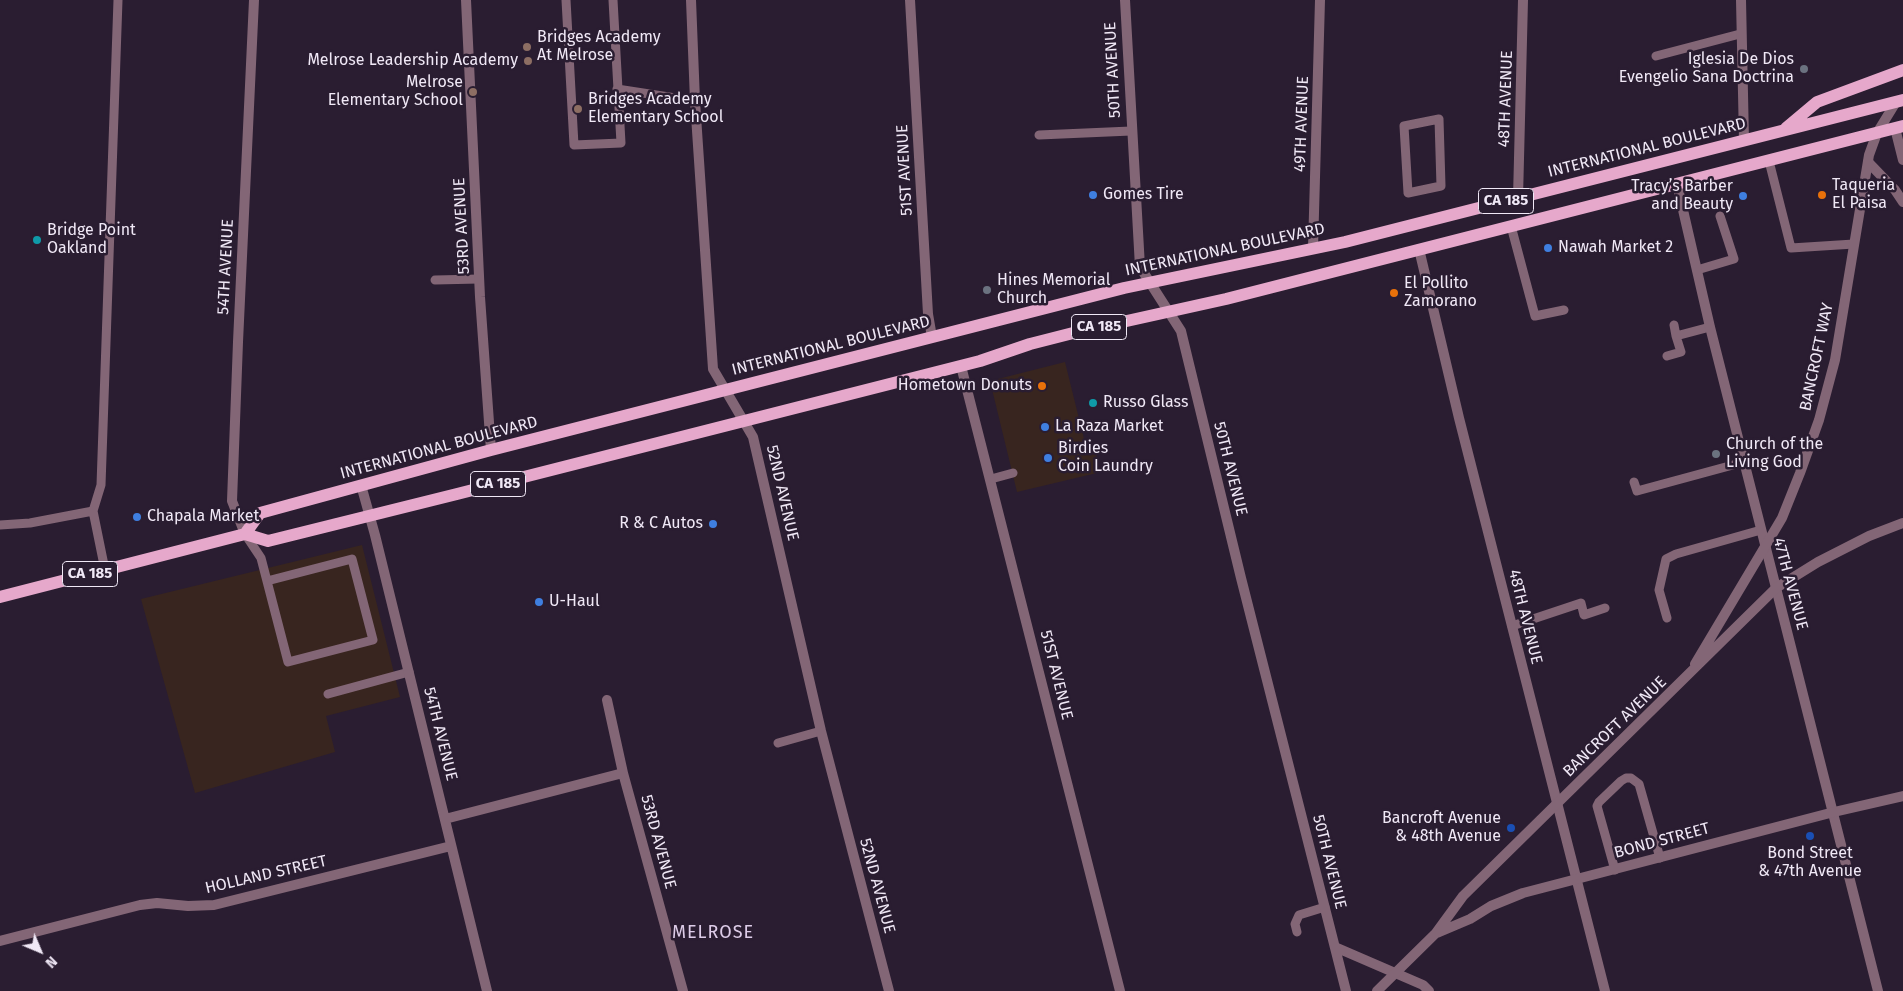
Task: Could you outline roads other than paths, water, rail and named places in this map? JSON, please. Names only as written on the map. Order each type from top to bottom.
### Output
[{"type":"main road","points":[[1784,130],[1817,102],[1903,70]]},
{"type":"main road","name":"INTERNATIONAL BOULEVARD","points":[[245,534],[260,513],[491,450],[1124,288],[1344,242],[1901,99]]},
{"type":"main road","name":"CA 185","points":[[0,597],[245,534],[268,541],[961,366],[1001,355],[1030,344],[1226,299],[1899,127]]},
{"type":"street","name":"54TH AVENUE","points":[[245,534],[232,501],[254,0]]},
{"type":"street","name":"53RD AVENUE","points":[[466,0],[479,279],[491,450]]},
{"type":"street","name":"52ND AVENUE","points":[[691,0],[695,101],[714,369],[753,438],[821,731],[889,991]]},
{"type":"street","name":"51ST AVENUE","points":[[910,0],[928,314],[932,337]]},
{"type":"street","name":"50TH AVENUE","points":[[1124,0],[1140,268],[1181,331],[1241,578],[1346,991]]},
{"type":"street","name":"49TH AVENUE","points":[[1313,248],[1320,0]]},
{"type":"street","name":"48TH AVENUE","points":[[1518,198],[1523,0]]},
{"type":"street","points":[[1740,0],[1744,140]]},
{"type":"street","name":"BANCROFT WAY","points":[[1687,677],[1782,518],[1819,420],[1835,360],[1868,162],[1877,133],[1901,99]]},
{"type":"street","points":[[1899,127],[1903,160]]},
{"type":"street","points":[[1868,162],[1895,190],[1903,202]]},
{"type":"street","name":"47TH AVENUE","points":[[1677,184],[1710,327],[1765,548],[1834,812],[1878,991]]},
{"type":"street","name":"48TH AVENUE","points":[[1419,249],[1454,400],[1605,991]]},
{"type":"street","name":"51ST AVENUE","points":[[961,366],[1120,991]]},
{"type":"street","name":"54TH AVENUE","points":[[361,485],[487,991]]},
{"type":"street","name":"BANCROFT AVENUE","points":[[1377,991],[1436,933],[1464,896],[1776,588],[1818,562],[1868,536],[1903,523]]},
{"type":"street","name":"53RD AVENUE","points":[[607,700],[623,773],[682,991]]},
{"type":"street","points":[[445,819],[623,773]]},
{"type":"street","name":"BOND STREET","points":[[1436,933],[1470,919],[1491,906],[1523,893],[1834,812],[1903,796]]},
{"type":"street","name":"HOLLAND STREET","points":[[0,941],[140,905],[157,903],[188,906],[214,904],[451,846]]},
{"type":"street","points":[[1335,947],[1423,985],[1429,991]]},
{"type":"lane","points":[[105,570],[93,511],[101,486],[118,0]]},
{"type":"lane","points":[[566,0],[574,145],[621,143],[613,0]]},
{"type":"lane","points":[[1656,56],[1740,34]]},
{"type":"lane","points":[[617,89],[695,101]]},
{"type":"lane","points":[[1439,119],[1441,186],[1408,193],[1404,126],[1439,119]]},
{"type":"lane","points":[[1039,135],[1131,131]]},
{"type":"lane","points":[[1769,161],[1792,248],[1854,244]]},
{"type":"lane","points":[[1697,270],[1734,259],[1720,216]]},
{"type":"lane","points":[[1512,226],[1535,316],[1564,310]]},
{"type":"lane","points":[[435,280],[479,279]]},
{"type":"lane","points":[[1668,356],[1681,352],[1674,325]]},
{"type":"lane","points":[[1676,336],[1710,327]]},
{"type":"lane","points":[[1634,482],[1637,491],[1744,462]]},
{"type":"lane","points":[[991,479],[1014,473]]},
{"type":"lane","points":[[0,525],[30,523],[93,511]]},
{"type":"lane","points":[[1667,618],[1658,590],[1666,559],[1676,554],[1761,530]]},
{"type":"lane","points":[[245,534],[261,558],[288,662],[373,640],[352,559],[267,581]]},
{"type":"lane","points":[[1512,626],[1581,603],[1584,615],[1605,608]]},
{"type":"lane","points":[[328,694],[409,672]]},
{"type":"lane","points":[[778,743],[821,731]]},
{"type":"lane","points":[[1614,870],[1597,806],[1626,778],[1630,778],[1639,784],[1660,858]]},
{"type":"lane","points":[[1297,932],[1295,924],[1299,915],[1325,907]]},
{"type":"place","name":"Bridges Academy At Melrose","points":[[527,47]]},
{"type":"place","name":"Melrose Leadership Academy","points":[[528,61]]},
{"type":"place","name":"Iglesia De Dios Evengelio Sana Doctrina","points":[[1804,69]]},
{"type":"place","name":"Melrose Elementary School","points":[[473,92]]},
{"type":"place","name":"Bridges Academy Elementary School","points":[[578,109]]},
{"type":"place","name":"Gomes Tire","points":[[1093,195]]},
{"type":"place","name":"Taqueria El Paisa","points":[[1822,195]]},
{"type":"place","name":"Tracy’s Barber and Beauty","points":[[1743,196]]},
{"type":"place","name":"Bridge Point Oakland","points":[[37,240]]},
{"type":"place","name":"Nawah Market 2","points":[[1548,248]]},
{"type":"place","name":"Hines Memorial Church","points":[[987,290]]},
{"type":"place","name":"El Pollito Zamorano","points":[[1394,293]]},
{"type":"place","name":"Hometown Donuts","points":[[1042,386]]},
{"type":"place","name":"Russo Glass","points":[[1093,403]]},
{"type":"place","name":"La Raza Market","points":[[1045,427]]},
{"type":"place","name":"Church of the Living God","points":[[1716,454]]},
{"type":"place","name":"Birdies Coin Laundry","points":[[1048,458]]},
{"type":"place","name":"Chapala Market","points":[[137,517]]},
{"type":"place","name":"R & C Autos","points":[[713,524]]},
{"type":"place","name":"U-Haul","points":[[539,602]]},
{"type":"place","name":"Bancroft Avenue & 48th Avenue","points":[[1511,828]]},
{"type":"place","name":"Bond Street & 47th Avenue","points":[[1810,836]]},
{"type":"district","name":"MELROSE","points":[[713,933]]}]
